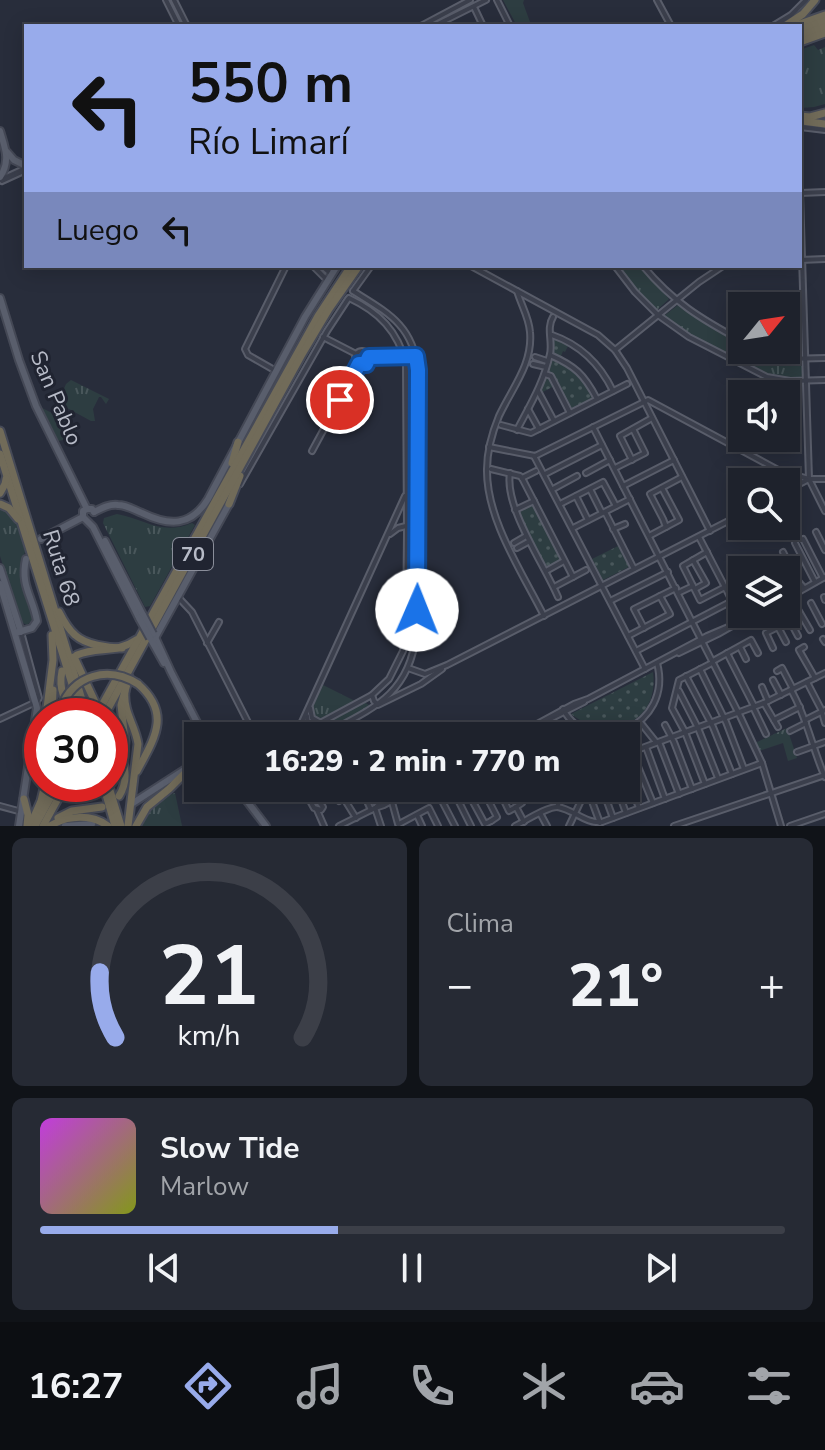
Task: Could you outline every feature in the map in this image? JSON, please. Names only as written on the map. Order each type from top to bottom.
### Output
[{"type":"highway","points":[[788,24],[803,14],[815,0]]},
{"type":"highway","points":[[802,24],[825,18]]},
{"type":"highway","points":[[802,36],[825,18]]},
{"type":"highway","points":[[802,37],[825,27]]},
{"type":"highway","points":[[802,38],[825,33]]},
{"type":"highway","points":[[802,118],[825,113]]},
{"type":"highway","points":[[802,118],[825,124]]},
{"type":"highway","name":"70","points":[[111,698],[150,636],[228,479],[314,322],[350,268]]},
{"type":"highway","name":"70","points":[[111,698],[301,356],[346,283],[359,268]]},
{"type":"highway","name":"Ruta 68","points":[[0,431],[77,698]]},
{"type":"highway","points":[[228,479],[238,442]]},
{"type":"highway","name":"Ruta 68","points":[[0,454],[21,524],[62,633],[78,698]]},
{"type":"highway","points":[[229,504],[248,454]]},
{"type":"highway","points":[[0,493],[6,473]]},
{"type":"highway","points":[[0,504],[11,510],[21,524]]},
{"type":"highway","points":[[50,605],[75,636],[107,647],[122,648]]},
{"type":"highway","points":[[50,605],[53,641],[50,698]]},
{"type":"highway","points":[[62,633],[93,698]]},
{"type":"highway","points":[[77,655],[122,648],[150,636]]},
{"type":"highway","points":[[123,698],[131,667]]},
{"type":"highway","points":[[62,671],[60,685],[66,698]]},
{"type":"highway","points":[[67,698],[71,690],[90,677],[114,674],[138,684],[151,700],[157,725],[152,744],[133,785]]},
{"type":"highway","points":[[125,691],[126,712],[138,744],[128,826]]},
{"type":"highway","points":[[136,826],[147,807],[184,774]]},
{"type":"highway","points":[[25,802],[31,826]]},
{"type":"highway","points":[[31,826],[40,802]]},
{"type":"highway","points":[[31,826],[42,802]]},
{"type":"highway","points":[[31,826],[46,802]]},
{"type":"highway","points":[[47,826],[58,802]]},
{"type":"highway","points":[[111,802],[118,826]]},
{"type":"highway","points":[[47,826],[68,813],[102,807]]},
{"type":"highway","points":[[47,826],[62,820],[87,817],[107,821]]},
{"type":"main road","points":[[0,131],[7,163],[0,180]]},
{"type":"main road","points":[[6,149],[24,167]]},
{"type":"main road","points":[[85,519],[83,511],[92,512],[117,505],[164,522],[175,522],[197,514],[336,268]]},
{"type":"main road","name":"San Pablo","points":[[0,298],[36,406],[92,512],[150,636],[197,722]]},
{"type":"main road","points":[[150,636],[169,613],[229,504]]},
{"type":"main road","points":[[41,539],[85,519],[92,520],[92,512]]},
{"type":"main road","name":"San Pablo","points":[[85,519],[95,530],[141,616]]},
{"type":"main road","points":[[18,633],[33,627],[37,621],[25,586],[23,571],[26,559]]},
{"type":"main road","points":[[0,568],[34,698]]},
{"type":"main road","points":[[133,803],[184,770]]},
{"type":"main road","points":[[19,826],[24,799]]},
{"type":"main road","points":[[248,802],[266,826]]},
{"type":"main road","points":[[65,826],[92,824]]},
{"type":"street","points":[[166,0],[178,24]]},
{"type":"street","points":[[174,0],[186,24]]},
{"type":"street","points":[[425,24],[471,2],[486,0]]},
{"type":"street","points":[[497,0],[509,24]]},
{"type":"street","points":[[657,0],[670,24]]},
{"type":"street","points":[[776,24],[806,0]]},
{"type":"street","points":[[437,24],[471,2]]},
{"type":"street","points":[[471,2],[482,24]]},
{"type":"street","points":[[802,127],[825,130]]},
{"type":"street","points":[[0,180],[24,169]]},
{"type":"street","points":[[802,193],[825,192]]},
{"type":"street","points":[[802,260],[825,259]]},
{"type":"street","points":[[276,371],[248,355],[246,348],[285,268]]},
{"type":"street","points":[[316,268],[329,277]]},
{"type":"street","points":[[323,268],[329,277]]},
{"type":"street","points":[[229,504],[323,337],[370,268]]},
{"type":"street","points":[[475,268],[593,332],[615,350],[710,531]]},
{"type":"street","points":[[617,268],[658,315],[689,337],[757,374],[781,380],[825,380]]},
{"type":"street","points":[[645,268],[675,301],[728,333]]},
{"type":"street","points":[[615,350],[720,268]]},
{"type":"street","points":[[801,268],[809,479],[825,511]]},
{"type":"street","points":[[353,291],[396,319],[409,339],[418,370],[416,639],[408,668],[378,705]]},
{"type":"street","points":[[517,291],[530,333],[533,356],[500,415],[490,446],[487,468],[489,497],[497,522],[514,546],[544,616]]},
{"type":"street","points":[[521,305],[528,297]]},
{"type":"street","points":[[525,313],[528,297]]},
{"type":"street","points":[[324,722],[366,699],[384,685],[393,673],[405,637],[407,374],[397,337],[383,320],[349,298]]},
{"type":"street","points":[[517,430],[545,374],[550,355],[549,324],[553,317]]},
{"type":"street","points":[[551,335],[590,357],[613,391]]},
{"type":"street","points":[[323,337],[356,354]]},
{"type":"street","points":[[360,351],[369,357],[366,364],[355,360],[360,351]]},
{"type":"street","points":[[550,355],[577,369],[597,399]]},
{"type":"street","points":[[369,357],[416,356]]},
{"type":"street","points":[[533,356],[546,364]]},
{"type":"street","points":[[800,359],[825,358]]},
{"type":"street","points":[[531,363],[546,364]]},
{"type":"street","points":[[312,451],[359,364]]},
{"type":"street","points":[[545,374],[551,376],[570,413]]},
{"type":"street","points":[[501,425],[531,433],[627,384]]},
{"type":"street","points":[[538,391],[554,421]]},
{"type":"street","points":[[490,446],[536,456],[643,401],[651,401],[774,468]]},
{"type":"street","points":[[528,409],[539,429]]},
{"type":"street","points":[[632,460],[620,436],[652,418]]},
{"type":"street","points":[[593,427],[739,712],[762,763],[781,826]]},
{"type":"street","points":[[615,468],[645,453],[633,429]]},
{"type":"street","points":[[545,474],[602,445]]},
{"type":"street","points":[[536,456],[645,669]]},
{"type":"street","points":[[586,473],[610,460]]},
{"type":"street","points":[[623,486],[674,460]]},
{"type":"street","points":[[406,465],[412,470],[417,466]]},
{"type":"street","points":[[491,469],[522,478],[573,577]]},
{"type":"street","points":[[522,478],[536,471]]},
{"type":"street","points":[[406,477],[412,473],[417,477]]},
{"type":"street","points":[[510,473],[509,490],[515,510],[558,597]]},
{"type":"street","points":[[553,489],[577,476]]},
{"type":"street","points":[[666,527],[650,494],[682,477]]},
{"type":"street","points":[[800,477],[825,479]]},
{"type":"street","points":[[800,484],[809,479]]},
{"type":"street","points":[[560,504],[603,482],[616,506]]},
{"type":"street","points":[[649,536],[679,520],[662,488]]},
{"type":"street","points":[[590,489],[634,569]]},
{"type":"street","points":[[303,720],[406,493]]},
{"type":"street","points":[[576,496],[588,520]]},
{"type":"street","points":[[573,528],[630,499]]},
{"type":"street","points":[[515,510],[534,501]]},
{"type":"street","points":[[408,668],[426,674],[447,665],[728,521]]},
{"type":"street","points":[[613,529],[625,524]]},
{"type":"street","points":[[388,536],[398,528],[407,526]]},
{"type":"street","points":[[816,532],[825,550]]},
{"type":"street","points":[[698,536],[728,593]]},
{"type":"street","points":[[514,546],[527,539]]},
{"type":"street","points":[[800,590],[824,578],[803,539]]},
{"type":"street","points":[[623,547],[632,542]]},
{"type":"street","points":[[795,543],[815,582]]},
{"type":"street","points":[[707,552],[683,566],[700,600],[725,587]]},
{"type":"street","points":[[783,552],[804,588]]},
{"type":"street","points":[[406,558],[411,562],[417,557]]},
{"type":"street","points":[[644,628],[634,609],[660,596],[706,583],[693,560]]},
{"type":"street","points":[[546,571],[564,561]]},
{"type":"street","points":[[406,570],[412,566],[417,570]]},
{"type":"street","points":[[554,587],[586,570]]},
{"type":"street","points":[[610,601],[668,572]]},
{"type":"street","points":[[628,636],[670,614],[660,596]]},
{"type":"street","points":[[178,597],[192,612],[248,722]]},
{"type":"street","points":[[636,651],[728,603]]},
{"type":"street","points":[[811,603],[822,624]]},
{"type":"street","points":[[169,613],[179,608],[188,609]]},
{"type":"street","points":[[802,616],[815,611]]},
{"type":"street","points":[[800,613],[810,630]]},
{"type":"street","points":[[207,643],[219,622]]},
{"type":"street","points":[[543,722],[728,627]]},
{"type":"street","points":[[773,648],[766,633],[776,628]]},
{"type":"street","points":[[779,628],[786,642]]},
{"type":"street","points":[[794,628],[798,636]]},
{"type":"street","points":[[405,637],[410,642],[416,639]]},
{"type":"street","points":[[705,784],[672,708],[679,680],[751,640],[758,653]]},
{"type":"street","points":[[404,647],[410,645],[414,650]]},
{"type":"street","points":[[740,646],[746,659]]},
{"type":"street","points":[[804,647],[799,650],[815,678]]},
{"type":"street","points":[[727,653],[766,734]]},
{"type":"street","points":[[657,663],[660,682],[658,695],[640,722],[658,742],[679,794]]},
{"type":"street","points":[[347,722],[421,684],[447,665]]},
{"type":"street","points":[[674,826],[692,823],[825,776],[792,689],[782,668],[777,671]]},
{"type":"street","points":[[700,669],[744,769]]},
{"type":"street","points":[[640,749],[754,707],[824,675]]},
{"type":"street","points":[[686,676],[711,723],[732,774]]},
{"type":"street","points":[[773,680],[781,695]]},
{"type":"street","points":[[807,682],[823,711],[825,723]]},
{"type":"street","points":[[762,687],[778,727]]},
{"type":"street","points":[[678,689],[698,728],[718,779]]},
{"type":"street","points":[[372,695],[378,705]]},
{"type":"street","points":[[366,699],[372,709]]},
{"type":"street","points":[[774,720],[800,707]]},
{"type":"street","points":[[309,709],[313,719],[320,722]]},
{"type":"street","points":[[307,722],[309,709]]},
{"type":"street","points":[[0,719],[24,710]]},
{"type":"street","points":[[564,711],[573,722]]},
{"type":"street","points":[[790,731],[823,711]]},
{"type":"street","points":[[665,725],[692,789]]},
{"type":"street","points":[[797,752],[825,742]]},
{"type":"street","points":[[646,747],[665,799]]},
{"type":"street","points":[[515,826],[557,807],[597,824],[762,763]]},
{"type":"street","points":[[640,776],[653,803]]},
{"type":"street","points":[[346,802],[356,818]]},
{"type":"street","points":[[368,802],[381,826]]},
{"type":"street","points":[[339,826],[387,802]]},
{"type":"street","points":[[392,802],[399,825],[429,808],[438,826]]},
{"type":"street","points":[[442,802],[452,825]]},
{"type":"street","points":[[459,802],[471,826]]},
{"type":"street","points":[[472,802],[485,824],[493,823],[497,817],[489,802]]},
{"type":"street","points":[[505,802],[509,811],[522,802]]},
{"type":"street","points":[[557,807],[559,802]]},
{"type":"street","points":[[569,826],[580,802]]},
{"type":"street","points":[[591,802],[597,824]]},
{"type":"street","points":[[607,802],[613,818]]},
{"type":"street","points":[[622,802],[626,813]]},
{"type":"street","points":[[637,802],[639,808]]},
{"type":"street","points":[[0,806],[22,812]]},
{"type":"street","points":[[516,807],[531,826]]},
{"type":"street","points":[[317,810],[324,826]]},
{"type":"street","points":[[466,817],[477,811]]},
{"type":"street","points":[[540,813],[547,826]]},
{"type":"street","points":[[790,826],[825,814]]},
{"type":"street","points":[[417,815],[422,826]]},
{"type":"green space","points":[[503,0],[524,0],[530,22],[516,24]]},
{"type":"green space","points":[[814,45],[818,50],[825,47],[825,104],[802,108],[802,49]]},
{"type":"green space","points":[[620,268],[643,268],[669,299],[657,310]]},
{"type":"green space","points":[[678,305],[728,335],[728,355],[690,335],[664,316]]},
{"type":"green space","points":[[555,337],[569,344],[561,360],[576,372],[591,393],[592,399],[570,410],[556,385],[541,393],[539,388]]},
{"type":"green space","points":[[411,361],[415,364],[415,466],[411,469],[408,465],[407,363]]},
{"type":"green space","points":[[800,361],[803,375],[794,379],[759,372],[744,364],[800,364]]},
{"type":"green space","points":[[71,380],[109,399],[106,404],[99,397],[93,409],[95,421],[58,403]]},
{"type":"green space","points":[[42,408],[72,423],[77,428],[74,433],[64,440],[55,439]]},
{"type":"green space","points":[[413,476],[415,557],[411,560],[407,558],[408,479]]},
{"type":"green space","points":[[0,505],[14,519],[26,550],[20,568],[21,577],[34,618],[27,625],[21,622],[0,556]]},
{"type":"green space","points":[[529,506],[535,506],[562,559],[547,568],[529,539],[519,513]]},
{"type":"green space","points":[[117,514],[162,527],[195,525],[150,606],[145,607],[103,523],[104,518]]},
{"type":"green space","points":[[618,546],[629,567],[603,580],[592,559]]},
{"type":"green space","points":[[411,568],[414,571],[414,637],[410,640],[406,636],[407,571]]},
{"type":"green space","points":[[653,672],[653,689],[648,704],[630,722],[584,722],[571,714]]},
{"type":"green space","points":[[323,685],[355,701],[316,719],[312,708]]},
{"type":"green space","points":[[364,702],[369,705],[342,722],[327,722]]},
{"type":"green space","points":[[787,728],[797,758],[788,761],[783,743],[759,751],[755,743]]},
{"type":"green space","points":[[175,793],[182,826],[138,826],[152,805]]},
{"type":"route","points":[[340,400],[359,364],[366,364],[369,357],[416,356],[417,610]]}]
